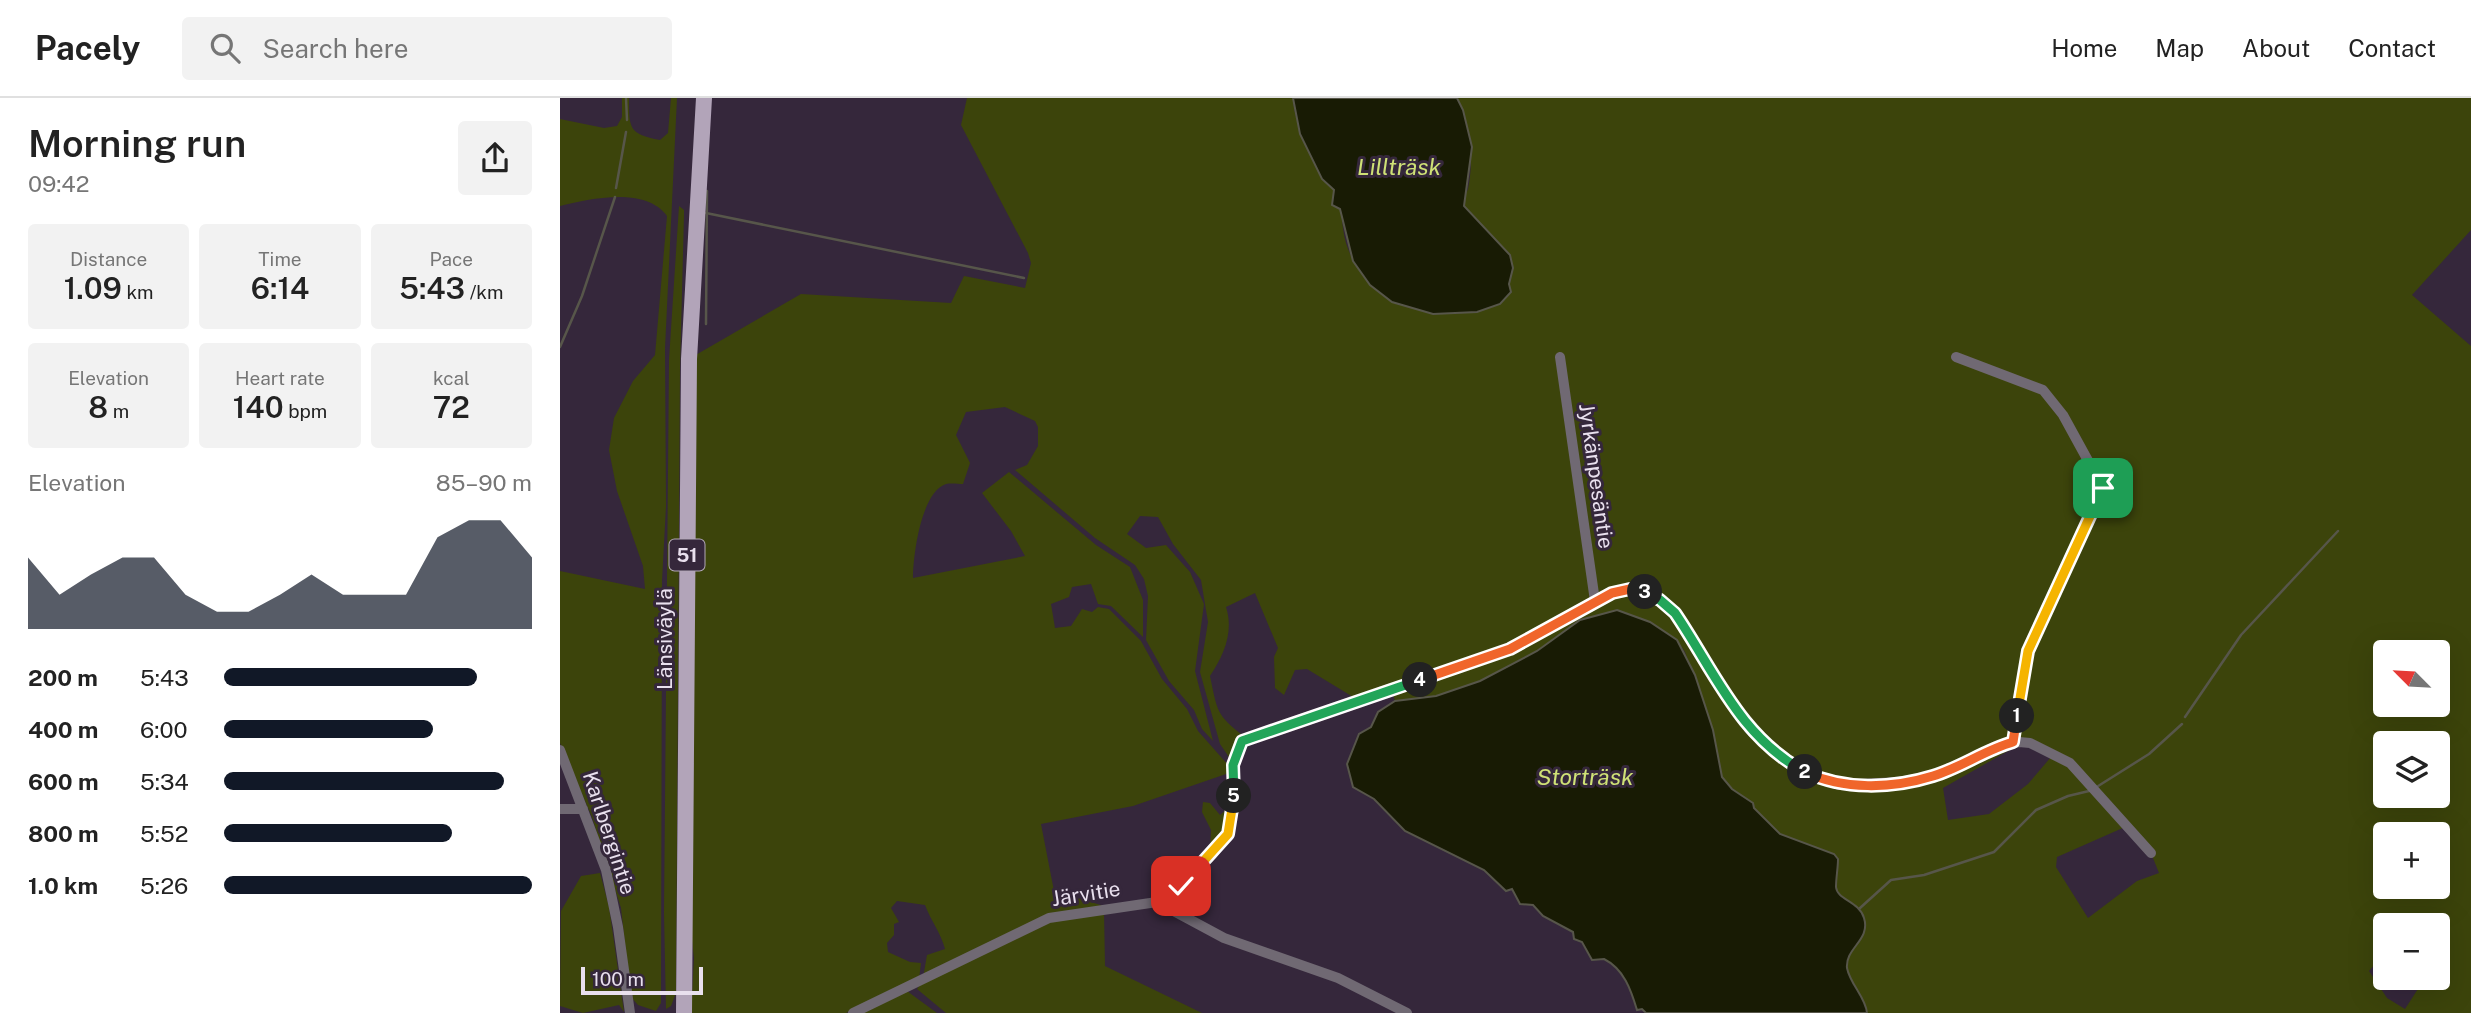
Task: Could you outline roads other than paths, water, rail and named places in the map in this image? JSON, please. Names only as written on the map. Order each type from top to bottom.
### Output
[{"type":"main road","name":"Länsiväylä","points":[[684,1013],[689,359],[704,98]]},
{"type":"street","name":"Jyrkänpesäntie","points":[[1560,357],[1595,601]]},
{"type":"street","points":[[1956,357],[2043,390],[2063,415],[2103,488],[2028,651],[2013,742]]},
{"type":"street","points":[[1407,1013],[1338,978],[1224,938],[1157,902],[1181,886],[1228,834],[1235,805],[1233,765],[1242,741],[1510,649],[1595,601],[1630,589],[1647,592],[1675,613],[1741,719],[1758,738],[1789,763],[1833,784],[1860,786],[1934,776],[2013,742],[2038,746],[2070,763],[2151,853]]},
{"type":"street","name":"Karlbergintie","points":[[560,750],[606,870],[618,927],[629,1013]]},
{"type":"street","points":[[560,809],[583,808]]},
{"type":"street","name":"Järvitie","points":[[853,1013],[1049,918],[1157,902]]},
{"type":"water","name":"Lillträsk","points":[[1293,98],[1457,98],[1463,110],[1472,147],[1464,206],[1510,255],[1513,268],[1509,284],[1511,292],[1500,304],[1477,312],[1433,314],[1392,302],[1370,285],[1353,261],[1340,209],[1332,205],[1334,190],[1322,179],[1300,134]]},
{"type":"water","name":"Storträsk","points":[[1617,610],[1650,622],[1677,640],[1695,675],[1713,730],[1722,777],[1732,789],[1753,803],[1754,808],[1780,834],[1834,854],[1838,859],[1837,891],[1858,908],[1864,918],[1864,932],[1847,961],[1847,968],[1867,1013],[1646,1013],[1642,1009],[1637,1010],[1622,974],[1604,959],[1592,960],[1582,942],[1574,939],[1573,932],[1543,916],[1533,905],[1520,904],[1512,889],[1506,891],[1484,870],[1405,831],[1374,799],[1353,787],[1347,764],[1359,734],[1371,727],[1378,712],[1395,701],[1436,696],[1480,681],[1537,651],[1580,620]]},
{"type":"waterway","points":[[626,98],[627,120]]},
{"type":"waterway","points":[[616,188],[626,132]]},
{"type":"waterway","points":[[706,324],[707,191]]},
{"type":"waterway","points":[[560,347],[582,296],[615,197]]},
{"type":"waterway","points":[[706,213],[1024,278]]},
{"type":"waterway","points":[[2185,717],[2241,635],[2338,531]]},
{"type":"waterway","points":[[2095,788],[2149,754],[2182,724]]},
{"type":"waterway","points":[[1860,908],[1891,880],[1924,875],[1994,852],[2036,810],[2068,796],[2089,791]]}]
